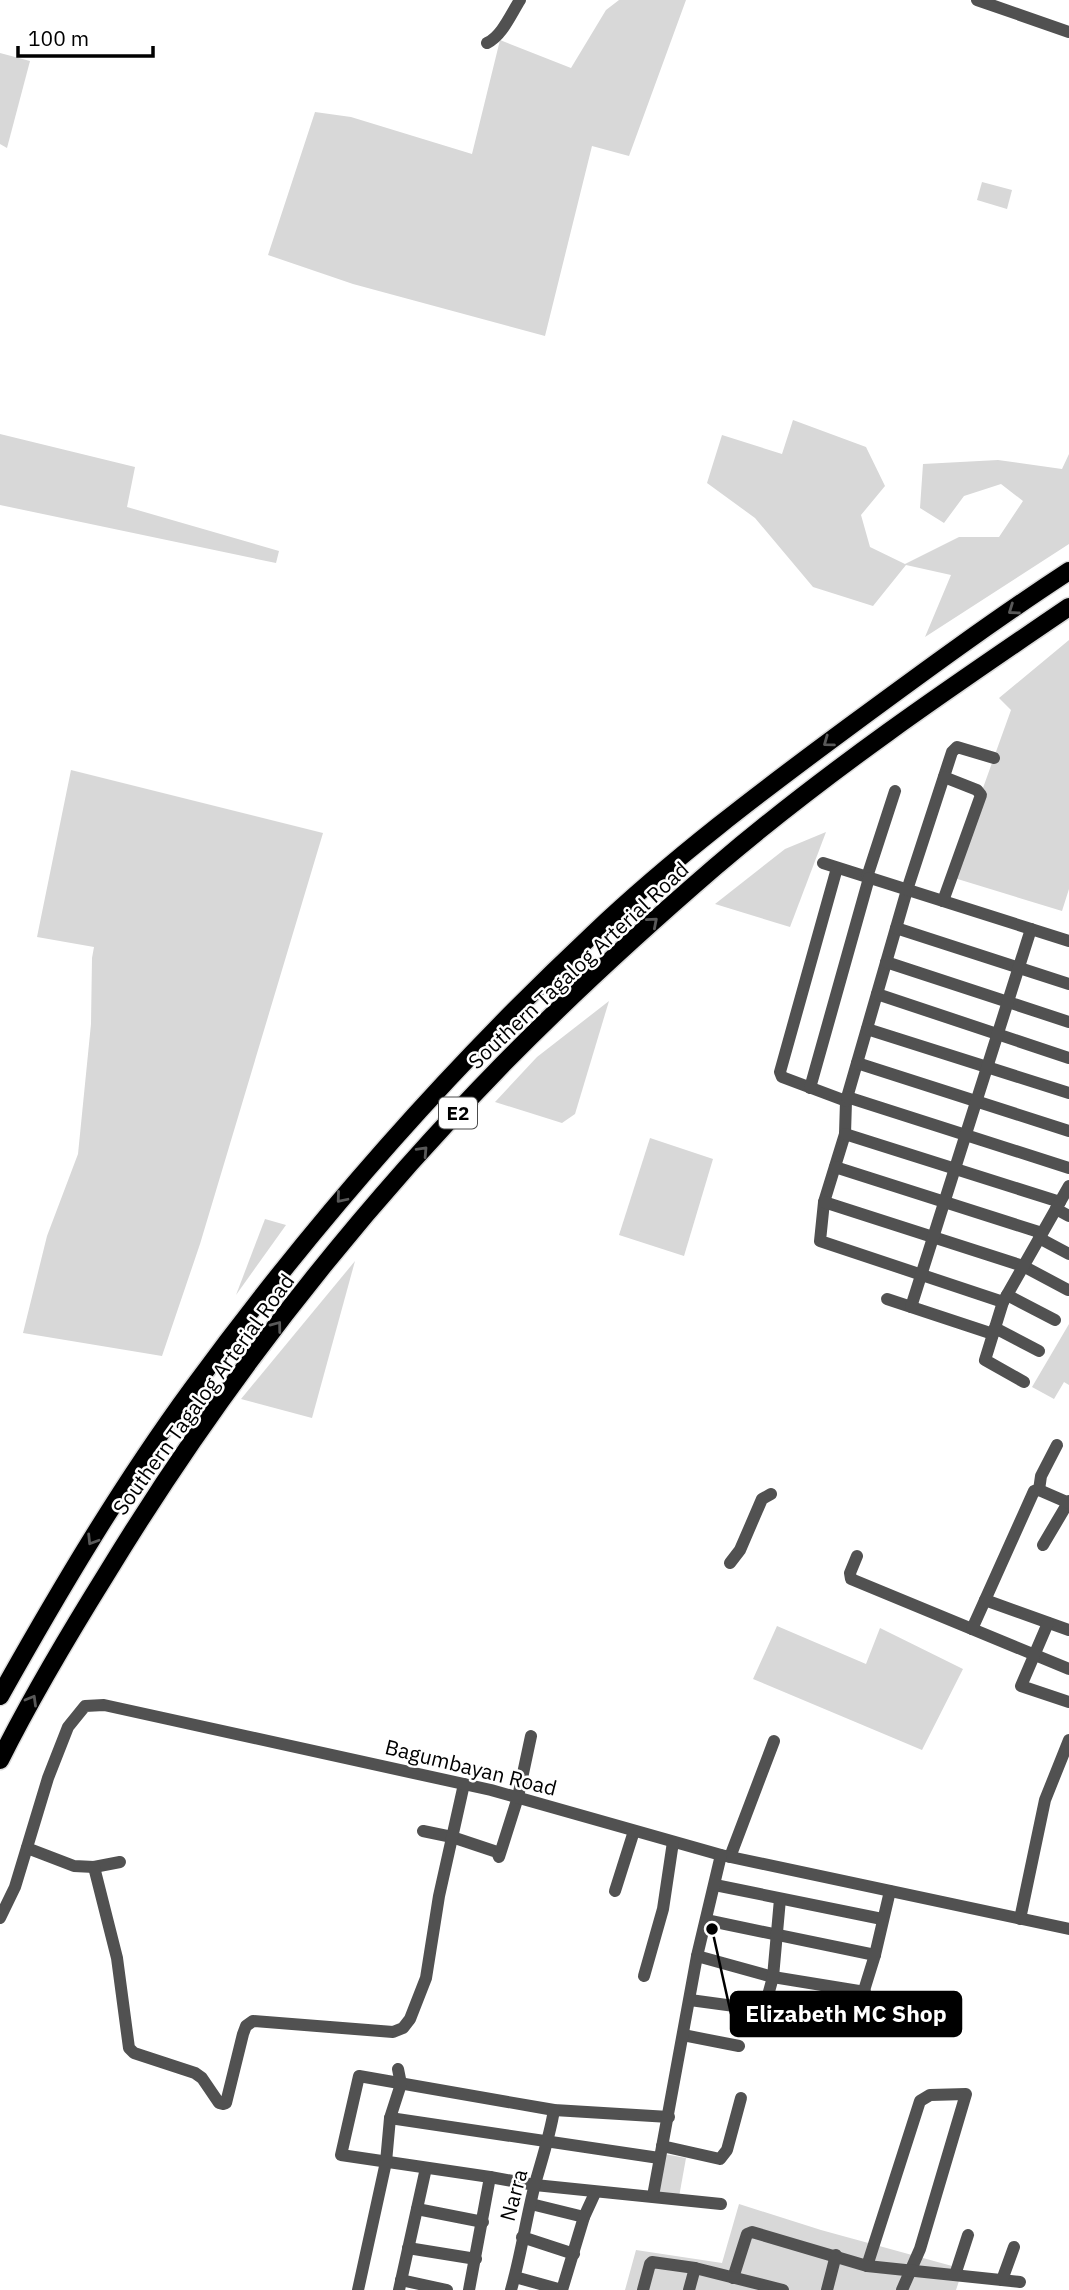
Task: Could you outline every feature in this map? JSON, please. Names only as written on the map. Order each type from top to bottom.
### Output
[{"type":"highway","name":"Southern Tagalog Arterial Road","points":[[0,1696],[56,1596],[133,1475],[191,1391],[281,1270],[366,1167],[482,1043],[594,932],[697,843],[929,668],[1069,571]]},
{"type":"highway","name":"Southern Tagalog Arterial Road","points":[[0,1760],[20,1719],[79,1618],[153,1497],[217,1405],[301,1293],[385,1192],[494,1073],[618,953],[717,866],[818,784],[1069,607]]},
{"type":"street","points":[[487,43],[498,34],[520,0]]},
{"type":"street","points":[[977,0],[1069,32]]},
{"type":"street","points":[[994,758],[957,747],[952,752],[907,890],[847,1099],[845,1134],[824,1202],[820,1241],[921,1275],[1005,1299],[1055,1320]]},
{"type":"street","points":[[943,901],[981,795],[977,790],[944,777]]},
{"type":"street","points":[[810,1088],[895,790]]},
{"type":"street","points":[[823,863],[1069,941]]},
{"type":"street","points":[[837,868],[780,1072],[782,1077],[1069,1168]]},
{"type":"street","points":[[896,928],[1069,985]]},
{"type":"street","points":[[911,1307],[1031,929]]},
{"type":"street","points":[[886,962],[1069,1021]]},
{"type":"street","points":[[877,994],[1069,1058]]},
{"type":"street","points":[[867,1029],[1069,1093]]},
{"type":"street","points":[[857,1063],[1069,1131]]},
{"type":"street","points":[[845,1134],[1058,1206],[1069,1216]]},
{"type":"street","points":[[835,1167],[1041,1236],[1069,1254]]},
{"type":"street","points":[[1024,1382],[985,1360],[1005,1299],[1069,1186]]},
{"type":"street","points":[[824,1202],[1023,1266],[1068,1290]]},
{"type":"street","points":[[887,1299],[994,1331],[1039,1351]]},
{"type":"street","points":[[1039,1490],[1041,1476],[1057,1445]]},
{"type":"street","points":[[972,1629],[1034,1491],[1039,1490],[1069,1502],[1043,1545]]},
{"type":"street","points":[[730,1563],[740,1550],[762,1499],[771,1494]]},
{"type":"street","points":[[857,1556],[849,1573],[851,1580],[1069,1669]]},
{"type":"street","points":[[985,1600],[1069,1630]]},
{"type":"street","points":[[1048,1623],[1021,1686],[1069,1702]]},
{"type":"street","name":"Bagumbayan Road","points":[[0,1918],[15,1887],[48,1778],[68,1727],[85,1706],[104,1705],[518,1797],[726,1856],[1069,1929]]},
{"type":"street","points":[[423,1831],[452,1837],[496,1852],[499,1857],[518,1797],[531,1736]]},
{"type":"street","points":[[1020,1919],[1045,1800],[1069,1740]]},
{"type":"street","points":[[653,2196],[697,1956],[715,1885],[774,1741]]},
{"type":"street","points":[[94,1867],[117,1958],[129,2048],[134,2053],[195,2073],[202,2078],[219,2103],[223,2104],[226,2103],[243,2034],[246,2026],[253,2021],[393,2032],[403,2028],[410,2019],[426,1978],[439,1896],[464,1784]]},
{"type":"street","points":[[615,1891],[634,1830]]},
{"type":"street","points":[[644,1976],[663,1909],[673,1842]]},
{"type":"street","points":[[27,1848],[75,1866],[94,1867],[120,1862]]},
{"type":"street","points":[[715,1885],[882,1919]]},
{"type":"street","points":[[690,2000],[764,2010],[852,2029],[865,1992],[890,1891]]},
{"type":"street","points":[[764,2010],[773,1976],[780,1899]]},
{"type":"street","points":[[706,1920],[875,1955]]},
{"type":"street","points":[[697,1956],[773,1976],[865,1992]]},
{"type":"street","points":[[683,2035],[739,2046]]},
{"type":"street","points":[[358,2290],[386,2162],[390,2118],[401,2084],[398,2069]]},
{"type":"street","points":[[668,2117],[554,2110],[359,2076],[341,2155],[595,2193],[721,2204]]},
{"type":"street","points":[[867,2266],[920,2101],[930,2095],[966,2094],[924,2236],[902,2290]]},
{"type":"street","points":[[390,2118],[548,2143],[720,2159],[727,2150],[741,2098]]},
{"type":"street","name":"Narra","points":[[513,2284],[554,2110]]},
{"type":"street","points":[[426,2168],[400,2285],[447,2290]]},
{"type":"street","points":[[469,2290],[490,2177]]},
{"type":"street","points":[[513,2284],[562,2290],[584,2217],[595,2193]]},
{"type":"street","points":[[531,2204],[584,2217]]},
{"type":"street","points":[[417,2209],[483,2222]]},
{"type":"street","points":[[735,2282],[747,2234],[752,2232],[867,2266],[1020,2282]]},
{"type":"street","points":[[955,2275],[968,2235]]},
{"type":"street","points":[[522,2237],[574,2254]]},
{"type":"street","points":[[1002,2280],[1014,2247]]},
{"type":"street","points":[[408,2248],[475,2259]]},
{"type":"street","points":[[827,2290],[836,2255]]},
{"type":"street","points":[[643,2290],[651,2263],[695,2269],[735,2282],[781,2290]]},
{"type":"street","points":[[689,2290],[695,2269]]},
{"type":"shaded area","points":[[619,0],[686,0],[629,156],[592,146],[545,336],[353,284],[268,255],[315,112],[351,117],[472,154],[500,40],[571,68],[606,10]]},
{"type":"shaded area","points":[[0,53],[30,61],[7,148],[0,144]]},
{"type":"shaded area","points":[[982,182],[1012,190],[1007,209],[977,200]]},
{"type":"shaded area","points":[[793,420],[866,447],[885,486],[861,515],[870,547],[905,564],[959,537],[999,537],[1023,501],[1001,484],[964,496],[944,523],[920,508],[923,464],[998,460],[1062,469],[1069,454],[1069,544],[925,637],[951,575],[906,565],[873,606],[813,587],[755,518],[707,483],[722,435],[782,454]]},
{"type":"shaded area","points":[[0,434],[135,467],[127,507],[279,551],[276,563],[0,505]]},
{"type":"shaded area","points":[[1069,640],[1069,889],[1062,911],[951,877],[1011,710],[999,698]]},
{"type":"shaded area","points":[[71,770],[323,833],[200,1244],[162,1356],[23,1333],[47,1236],[78,1154],[91,1024],[94,947],[37,937]]},
{"type":"shaded area","points":[[826,832],[790,927],[715,904],[785,849]]},
{"type":"shaded area","points":[[609,1001],[575,1114],[562,1123],[495,1102],[537,1057]]},
{"type":"shaded area","points":[[650,1138],[713,1159],[684,1256],[619,1235]]},
{"type":"shaded area","points":[[265,1219],[286,1225],[236,1295]]},
{"type":"shaded area","points":[[355,1261],[312,1418],[241,1399]]},
{"type":"shaded area","points":[[1069,1324],[1069,1385],[1064,1382],[1054,1399],[1032,1387]]},
{"type":"shaded area","points":[[777,1626],[866,1664],[880,1628],[963,1669],[922,1750],[753,1679]]},
{"type":"shaded area","points":[[664,2154],[686,2158],[679,2197],[658,2193]]},
{"type":"shaded area","points":[[739,2204],[821,2230],[963,2269],[956,2290],[625,2290],[636,2250],[722,2263]]},
{"type":"place","name":"Elizabeth MC Shop","points":[[712,1929]]}]
